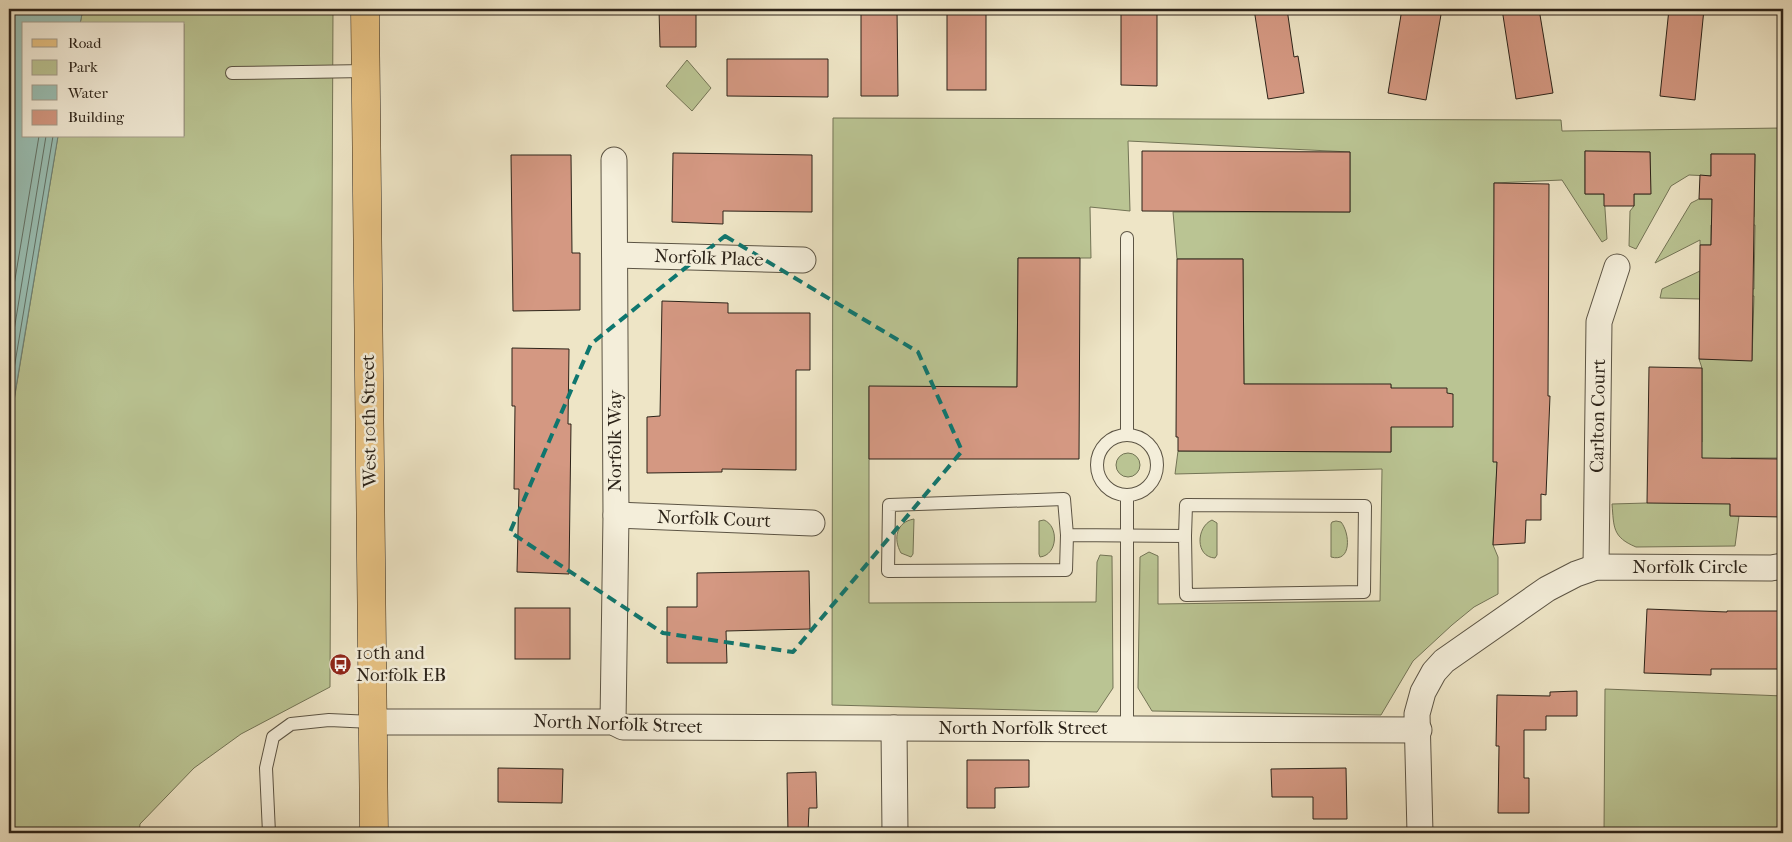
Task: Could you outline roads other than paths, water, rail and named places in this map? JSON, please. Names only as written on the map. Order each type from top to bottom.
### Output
[{"type":"main road","name":"West 10th Street","points":[[366,9],[374,833]]},
{"type":"street","name":"Norfolk Way","points":[[613,722],[616,515],[614,160]]},
{"type":"street","name":"Norfolk Place","points":[[615,256],[803,260]]},
{"type":"street","name":"Carlton Court","points":[[1596,567],[1599,322],[1617,267]]},
{"type":"street","name":"Norfolk Court","points":[[616,515],[812,524]]},
{"type":"street","name":"Norfolk Circle","points":[[1596,567],[1771,568],[1783,566]]},
{"type":"street","points":[[1420,833],[1419,730],[1417,714],[1423,692],[1434,672],[1444,661],[1547,589],[1576,574],[1596,567]]},
{"type":"street","name":"North Norfolk Street","points":[[372,722],[613,722],[623,727],[1419,730]]},
{"type":"street","points":[[894,728],[895,833]]},
{"type":"lane","points":[[232,72],[366,72]]},
{"type":"lane","points":[[1127,238],[1127,435]]},
{"type":"lane","points":[[1121,435],[1127,435],[1140,437],[1148,443],[1154,450],[1158,470],[1148,488],[1138,494],[1127,496],[1118,495],[1108,490],[1101,482],[1097,462],[1099,453],[1105,445],[1112,439],[1121,435]]},
{"type":"lane","points":[[1127,496],[1127,728]]},
{"type":"lane","points":[[1064,499],[1067,535],[1066,570],[888,571],[889,505],[1064,499]]},
{"type":"lane","points":[[1186,505],[1365,506],[1364,592],[1186,595],[1185,536],[1186,505]]},
{"type":"lane","points":[[1067,535],[1185,536]]},
{"type":"lane","points":[[270,833],[266,768],[273,737],[291,724],[329,720],[372,722]]},
{"type":"water","points":[[9,9],[83,9],[80,22],[22,22],[22,138],[58,138],[9,429]]},
{"type":"place","name":"10th and Norfolk EB","points":[[340,664]]}]
